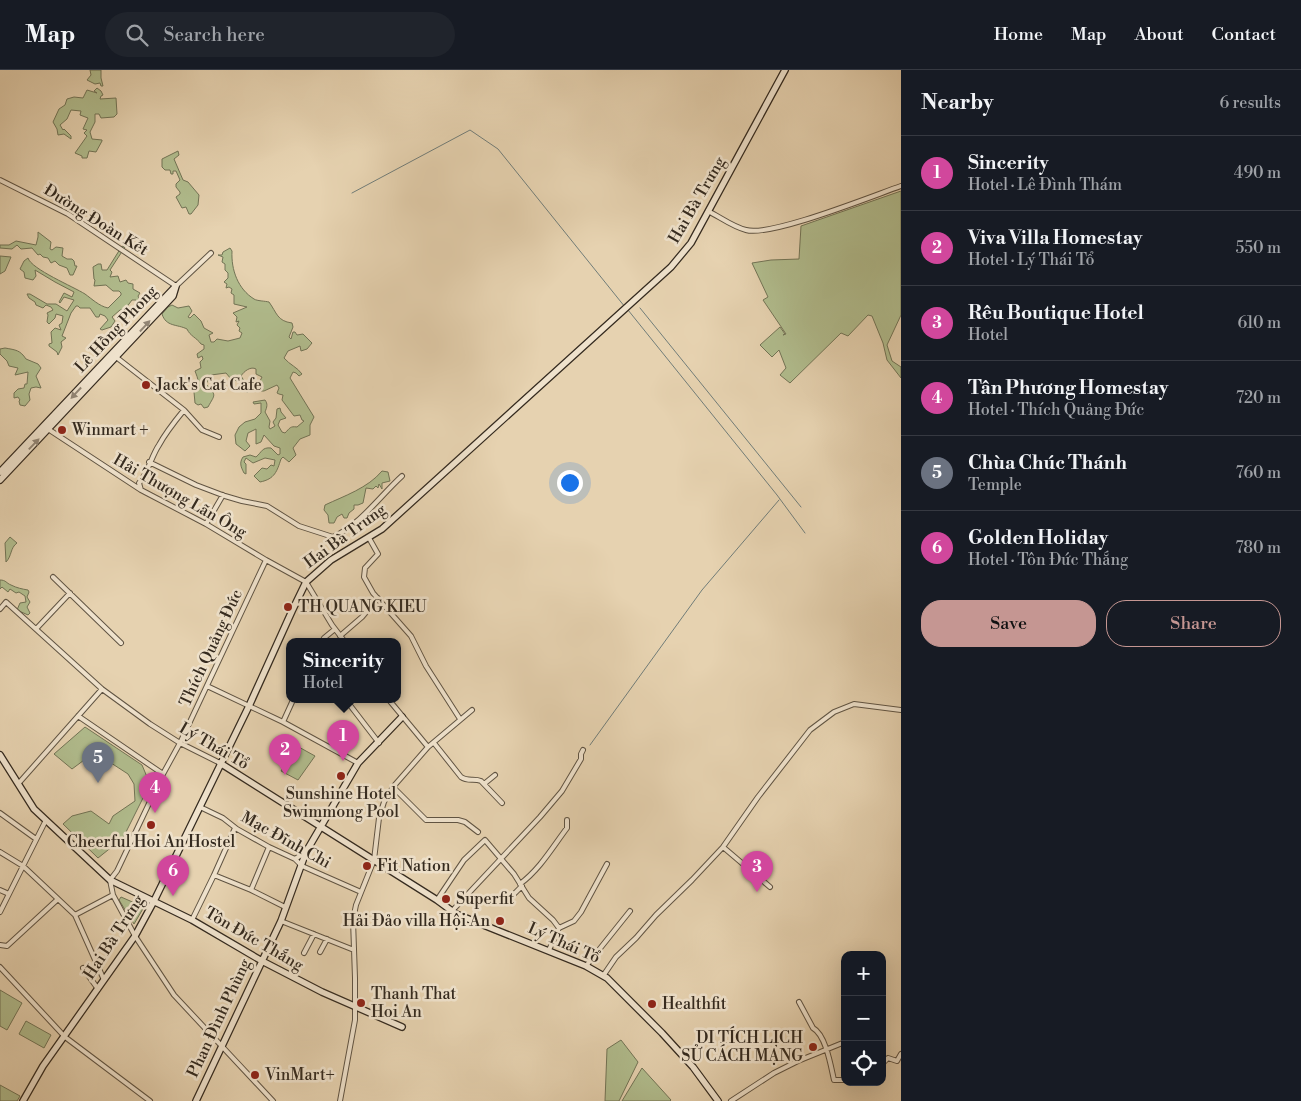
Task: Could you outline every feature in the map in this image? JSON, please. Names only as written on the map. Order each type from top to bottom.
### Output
[{"type":"street","name":"Hai Bà Trưng","points":[[23,1101],[44,1066],[135,936],[249,706],[306,582],[331,560],[382,529],[671,267],[691,242],[785,70]]},
{"type":"street","name":"Đường Đoàn Kết","points":[[0,180],[68,214],[176,286]]},
{"type":"street","points":[[708,211],[746,230],[760,231],[798,222],[901,186]]},
{"type":"street","points":[[176,286],[211,253]]},
{"type":"street","name":"Lê Hồng Phong","points":[[0,472],[116,357],[173,296],[176,286]]},
{"type":"street","name":"Lê Hồng Phong","points":[[0,480],[176,286]]},
{"type":"street","points":[[116,357],[184,410],[202,430],[219,437]]},
{"type":"street","points":[[141,490],[139,483],[158,445],[184,410]]},
{"type":"street","name":"Hải Thượng Lãn Ông","points":[[46,428],[101,466],[141,490],[206,524],[306,582]]},
{"type":"street","points":[[149,462],[223,495],[267,506],[299,526],[333,537],[361,518],[402,476]]},
{"type":"street","points":[[206,524],[223,495]]},
{"type":"street","points":[[369,538],[378,554],[365,568],[363,574],[378,598],[411,636],[426,666],[460,719]]},
{"type":"street","name":"Thích Quảng Đức","points":[[110,880],[117,871],[163,774],[180,743],[266,560]]},
{"type":"street","points":[[54,578],[122,643]]},
{"type":"street","points":[[306,582],[340,636],[362,618],[378,598]]},
{"type":"street","points":[[36,629],[70,593]]},
{"type":"street","name":"Lý Thái Tổ","points":[[0,609],[6,602],[102,689],[150,724],[180,743],[220,763],[452,911],[549,950],[586,966],[603,976],[622,992],[662,1033],[693,1067],[718,1101]]},
{"type":"street","points":[[324,638],[335,629]]},
{"type":"street","points":[[207,686],[283,722],[358,763]]},
{"type":"street","points":[[18,784],[102,689]]},
{"type":"street","points":[[283,722],[292,703]]},
{"type":"street","points":[[348,703],[379,743]]},
{"type":"street","points":[[391,703],[428,747]]},
{"type":"street","points":[[603,976],[616,957],[723,847],[773,777],[810,730],[834,712],[854,704],[901,710]]},
{"type":"street","points":[[340,1101],[352,1042],[355,1006],[353,920],[356,905],[374,860],[379,818],[384,802],[393,787],[428,747],[472,710]]},
{"type":"street","points":[[78,716],[163,774]]},
{"type":"street","name":"Phan Đình Phùng","points":[[196,1101],[281,920],[306,852],[358,763],[379,743],[402,716]]},
{"type":"street","points":[[434,743],[461,777],[465,780],[477,780],[484,784],[502,803]]},
{"type":"street","points":[[452,911],[540,818],[562,791],[581,759],[583,750]]},
{"type":"street","name":"Tôn Đức Thắng","points":[[0,755],[34,809],[110,880],[192,920],[262,961],[322,992],[402,1027]]},
{"type":"street","points":[[484,784],[495,775]]},
{"type":"street","points":[[393,787],[426,820],[448,818],[458,820],[465,822],[478,832]]},
{"type":"street","name":"Mạc Đĩnh Chi","points":[[200,807],[223,818],[235,828],[268,847],[294,859],[302,866],[361,892]]},
{"type":"street","points":[[0,813],[36,839]]},
{"type":"street","points":[[0,912],[46,820]]},
{"type":"street","points":[[505,903],[533,875],[567,828],[567,820]]},
{"type":"street","points":[[192,920],[235,828]]},
{"type":"street","points":[[437,900],[464,860],[485,840],[514,874],[529,898],[559,928]]},
{"type":"street","points":[[251,890],[268,847]]},
{"type":"street","points":[[723,847],[770,887]]},
{"type":"street","points":[[0,852],[23,866],[75,915],[104,980]]},
{"type":"street","points":[[294,859],[306,852]]},
{"type":"street","points":[[549,950],[559,928],[574,921],[581,912],[607,864]]},
{"type":"street","points":[[214,875],[251,890],[285,907]]},
{"type":"street","points":[[110,880],[113,895],[135,936],[174,995],[273,1101]]},
{"type":"street","points":[[0,890],[9,894]]},
{"type":"street","points":[[75,915],[113,895]]},
{"type":"street","points":[[0,945],[7,946],[58,899]]},
{"type":"street","points":[[586,966],[630,911]]},
{"type":"street","points":[[281,920],[354,950]]},
{"type":"street","points":[[304,953],[314,934]]},
{"type":"street","points":[[320,952],[327,939]]},
{"type":"street","points":[[0,967],[64,1037],[150,1101]]},
{"type":"street","points":[[83,968],[98,989]]},
{"type":"street","points":[[799,1002],[813,1028],[820,1034],[834,1080],[841,1080]]},
{"type":"street","points":[[732,1101],[774,1073],[841,1043]]},
{"type":"street","points":[[886,1060],[888,1058],[897,1062],[901,1054]]},
{"type":"green space","points":[[90,70],[101,70],[103,86],[100,83],[95,84],[87,80],[91,75]]},
{"type":"green space","points":[[97,88],[103,95],[100,99],[116,98],[117,114],[114,117],[101,118],[99,114],[95,114],[95,122],[90,132],[92,139],[102,141],[96,152],[89,151],[87,158],[82,158],[82,156],[75,153],[87,136],[84,133],[87,130],[83,129],[88,118],[80,115],[81,111],[71,110],[67,119],[60,125],[71,136],[71,139],[64,134],[58,135],[53,122],[59,109],[65,105],[67,99],[74,97],[83,98],[87,90],[97,93],[94,91]]},
{"type":"green space","points":[[178,151],[179,155],[174,159],[183,180],[188,182],[199,195],[198,205],[191,214],[189,214],[186,207],[182,208],[176,197],[180,194],[176,184],[180,180],[176,171],[173,171],[173,174],[171,174],[170,170],[165,170],[162,167],[162,159]]},
{"type":"green space","points":[[901,191],[901,315],[887,345],[892,361],[901,367],[901,378],[887,360],[883,343],[872,316],[868,315],[848,336],[841,333],[790,383],[780,375],[786,368],[779,350],[772,357],[760,345],[780,327],[785,334],[783,335],[786,334],[763,300],[768,297],[752,263],[799,259],[801,226]]},
{"type":"green space","points":[[38,232],[51,242],[50,249],[52,250],[56,247],[63,248],[62,256],[74,261],[75,266],[77,266],[73,275],[70,275],[67,268],[55,261],[51,263],[48,258],[40,254],[38,255],[32,248],[21,249],[17,245],[12,249],[0,248],[0,245],[9,245],[16,241],[36,245]]},
{"type":"green space","points":[[122,246],[125,247],[110,270],[112,272],[110,277],[118,276],[120,282],[126,280],[128,283],[133,284],[133,289],[140,293],[138,296],[140,301],[138,303],[136,300],[132,300],[124,308],[125,310],[120,310],[112,317],[115,321],[111,327],[102,330],[100,329],[108,320],[105,316],[100,314],[99,317],[96,317],[90,308],[76,306],[71,313],[62,336],[66,338],[61,342],[62,347],[58,355],[49,344],[52,343],[51,332],[55,328],[61,330],[59,325],[62,323],[63,316],[56,314],[49,324],[47,322],[47,313],[53,310],[51,307],[46,305],[43,308],[36,305],[27,294],[47,304],[56,304],[67,311],[74,300],[64,297],[59,302],[64,293],[72,297],[74,292],[35,270],[36,276],[33,280],[25,278],[24,272],[20,269],[24,261],[28,258],[44,272],[108,308],[121,293],[113,291],[106,285],[94,286],[93,267],[101,264],[102,270],[107,270]]},
{"type":"green space","points":[[230,248],[234,272],[248,295],[255,300],[269,302],[280,318],[292,323],[293,327],[289,337],[291,339],[293,332],[295,332],[297,335],[303,334],[312,343],[307,349],[301,351],[300,346],[288,351],[284,358],[302,374],[299,376],[293,372],[290,378],[314,417],[310,425],[310,435],[300,439],[293,448],[296,455],[289,462],[283,457],[272,477],[260,482],[254,476],[262,468],[267,469],[271,465],[274,466],[275,460],[265,458],[253,463],[246,458],[244,462],[246,464],[246,474],[241,465],[243,457],[250,455],[256,457],[264,449],[268,448],[271,448],[278,455],[280,454],[280,448],[274,446],[264,435],[261,442],[256,444],[256,429],[248,433],[246,441],[250,446],[245,451],[236,444],[235,435],[239,427],[245,422],[255,419],[261,413],[261,403],[254,404],[253,402],[266,401],[265,412],[270,421],[270,429],[275,426],[273,422],[276,418],[277,409],[280,408],[286,418],[280,420],[278,425],[282,432],[285,433],[291,427],[297,427],[304,421],[300,415],[294,416],[282,400],[283,395],[277,393],[279,388],[277,385],[261,391],[258,385],[262,377],[256,374],[256,369],[254,368],[244,372],[241,376],[250,390],[248,392],[243,391],[240,382],[231,379],[226,373],[211,375],[206,384],[214,395],[208,407],[204,408],[201,404],[195,403],[194,392],[198,387],[198,382],[195,371],[201,368],[200,362],[203,359],[202,356],[198,358],[197,354],[204,349],[204,345],[187,329],[166,321],[162,314],[172,305],[178,308],[189,306],[192,311],[188,317],[190,318],[194,314],[201,321],[204,328],[213,333],[209,335],[211,342],[217,339],[228,341],[240,338],[242,333],[237,325],[239,321],[236,322],[237,317],[233,313],[247,307],[234,304],[234,295],[231,293],[232,289],[226,288],[227,284],[224,282],[228,278],[228,273],[225,270],[225,264],[222,262],[223,257],[218,255],[222,255],[223,252]]},
{"type":"green space","points":[[0,256],[11,257],[5,271],[0,274]]},
{"type":"green space","points":[[5,348],[20,352],[26,359],[38,364],[41,368],[36,376],[41,388],[31,388],[30,400],[25,406],[20,405],[18,397],[14,398],[14,393],[18,389],[24,388],[25,384],[27,384],[28,372],[15,375],[18,368],[9,366],[0,354],[0,349]]},
{"type":"green space","points":[[382,471],[388,472],[390,481],[382,483],[382,489],[379,484],[378,488],[376,486],[373,489],[366,488],[363,503],[354,505],[354,509],[347,518],[344,518],[342,514],[337,517],[334,523],[329,523],[328,515],[324,510],[325,505],[363,487]]},
{"type":"green space","points":[[10,537],[17,543],[6,562],[5,543]]},
{"type":"green space","points":[[0,580],[15,587],[28,590],[27,597],[30,602],[27,607],[30,613],[28,615],[17,610],[20,603],[26,602],[25,596],[10,589],[8,592],[2,587],[0,589]]},
{"type":"green space","points":[[85,727],[142,765],[150,784],[123,838],[98,858],[63,824],[72,816],[91,811],[109,824],[113,816],[135,801],[134,784],[128,774],[108,761],[99,749],[72,769],[54,754]]},
{"type":"green space","points":[[297,746],[315,756],[298,780],[281,771]]},
{"type":"green space","points":[[121,897],[144,907],[134,924],[119,900]]},
{"type":"green space","points":[[0,990],[22,1003],[7,1030],[0,1026]]},
{"type":"green space","points":[[26,1021],[51,1035],[44,1048],[19,1034]]},
{"type":"green space","points":[[621,1040],[638,1062],[619,1101],[605,1101],[607,1049]]},
{"type":"green space","points":[[642,1068],[671,1100],[670,1101],[622,1101]]},
{"type":"green space","points":[[0,1085],[20,1096],[17,1101],[0,1101]]},
{"type":"waterway","points":[[352,193],[470,130],[498,149],[625,307]]},
{"type":"waterway","points":[[640,308],[801,507]]},
{"type":"waterway","points":[[628,310],[777,495],[805,533]]},
{"type":"waterway","points":[[590,745],[702,590],[779,500]]},
{"type":"place","name":"Jack's Cat Cafe","points":[[146,385]]},
{"type":"place","name":"Winmart +","points":[[62,430]]},
{"type":"place","name":"TH QUANG KIEU","points":[[288,607]]},
{"type":"place","name":"Sincerity","points":[[343,761]]},
{"type":"place","name":"Viva Villa Homestay","points":[[285,775]]},
{"type":"place","name":"Sunshine Hotel Swimmong Pool","points":[[341,776]]},
{"type":"place","name":"Chùa Chúc Thánh","points":[[98,783]]},
{"type":"place","name":"Tân Phương Homestay","points":[[155,813]]},
{"type":"place","name":"Cheerful Hoi An Hostel","points":[[151,825]]},
{"type":"place","name":"Fit Nation","points":[[367,866]]},
{"type":"place","name":"Rêu Boutique Hotel","points":[[757,892]]},
{"type":"place","name":"Golden Holiday","points":[[173,896]]},
{"type":"place","name":"Superfit","points":[[446,899]]},
{"type":"place","name":"Hải Đảo villa Hội An","points":[[500,921]]},
{"type":"place","name":"Thanh That Hoi An","points":[[361,1003]]},
{"type":"place","name":"Healthfit","points":[[652,1004]]},
{"type":"place","name":"DI TÍCH LỊCH SỬ CÁCH MẠNG","points":[[813,1047]]},
{"type":"place","name":"VinMart+","points":[[255,1075]]}]
